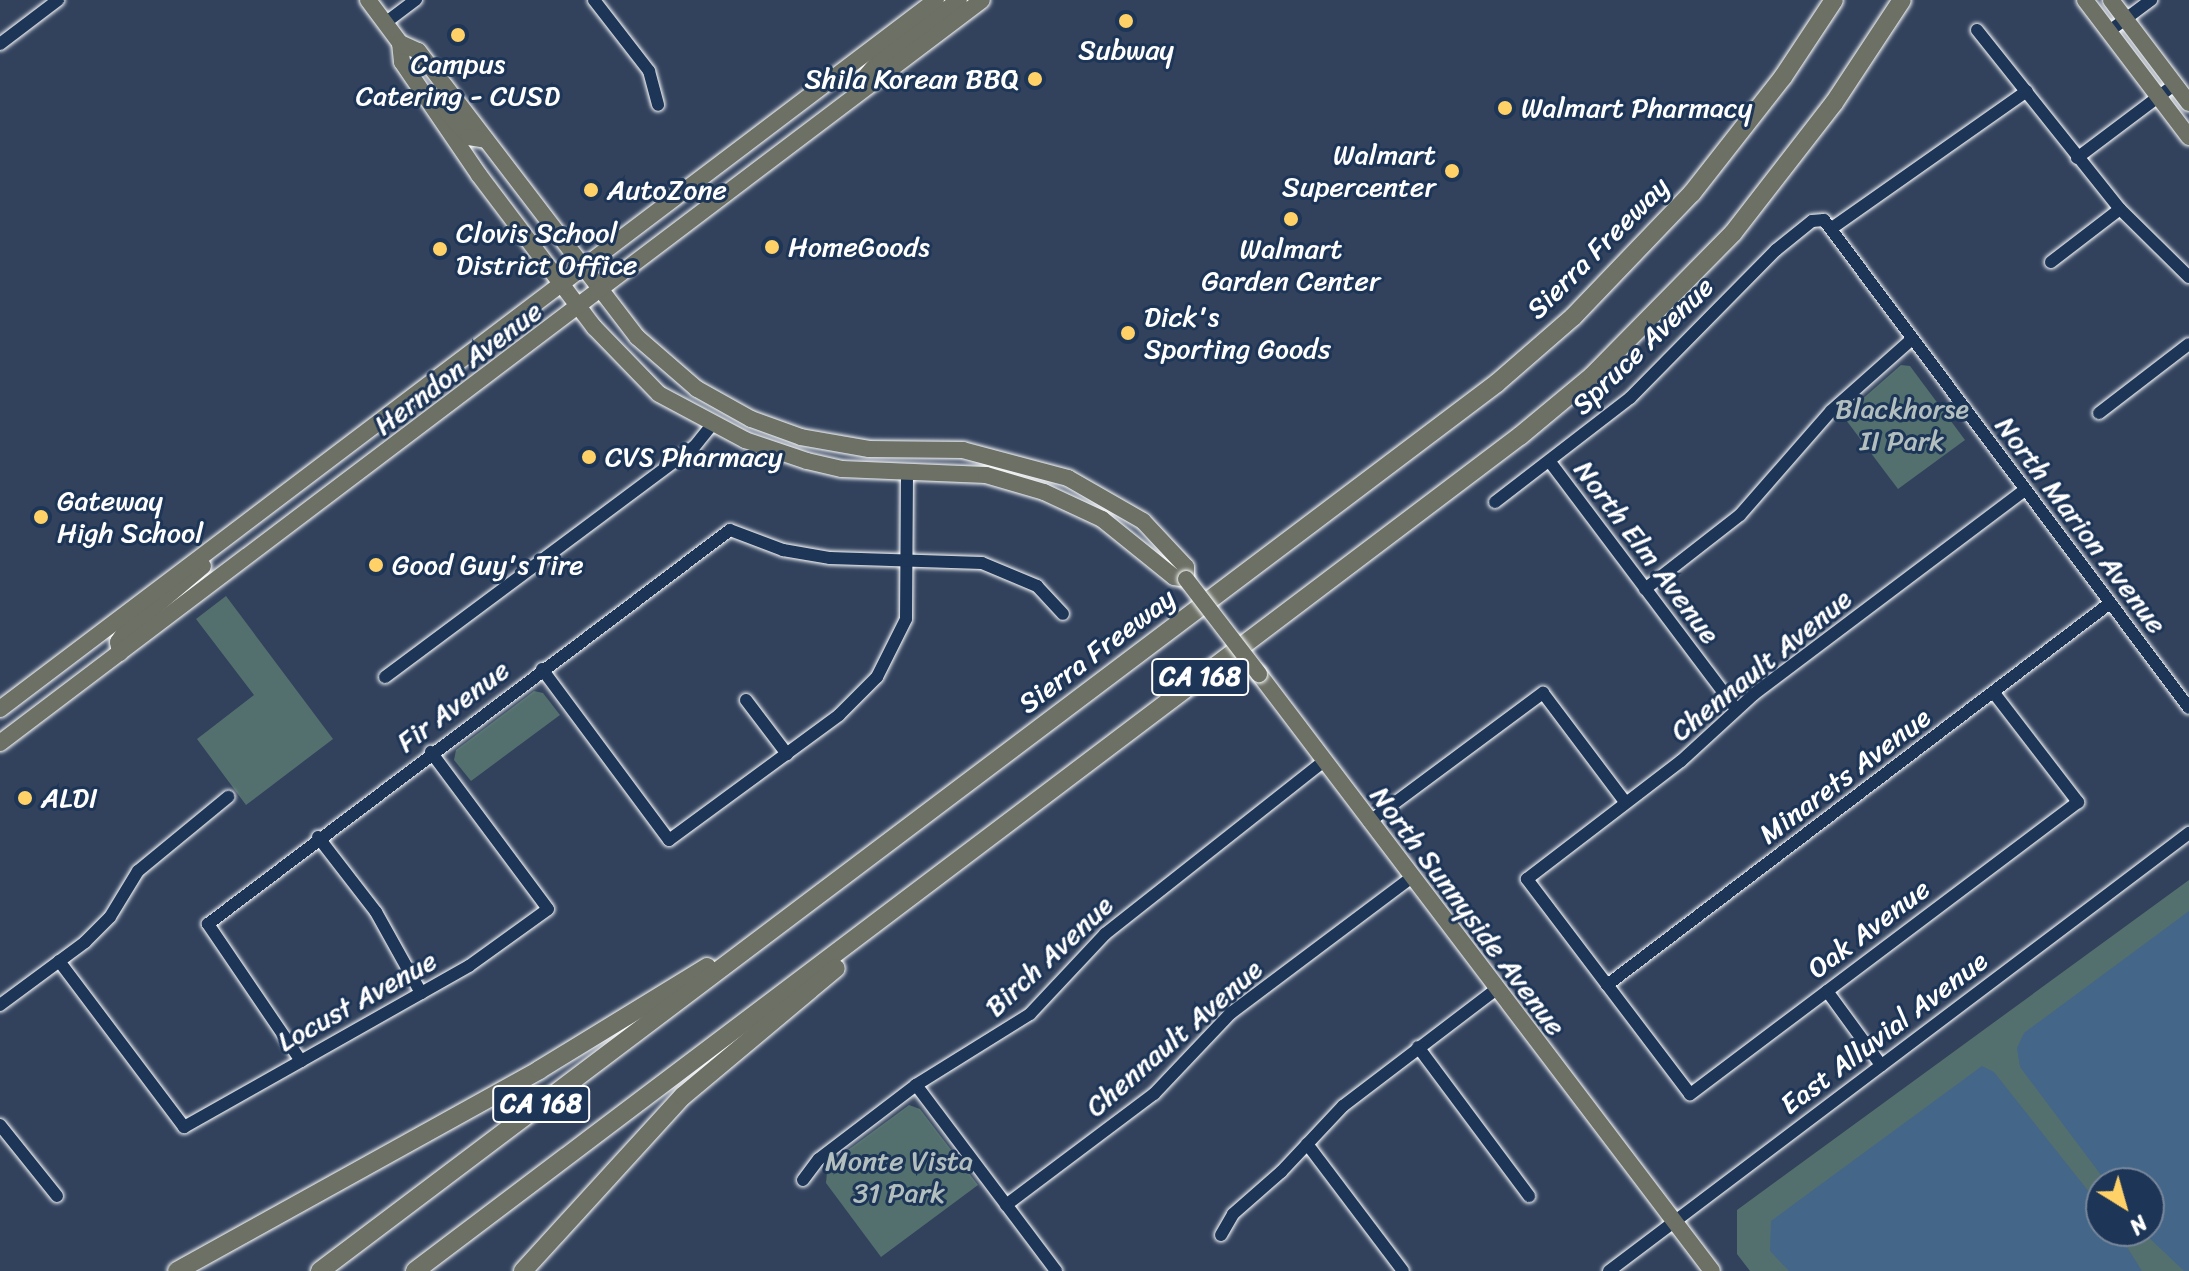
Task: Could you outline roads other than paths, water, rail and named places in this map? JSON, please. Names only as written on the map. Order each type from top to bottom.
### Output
[{"type":"highway","name":"Sierra Freeway","points":[[320,1271],[1297,537],[1497,383],[1573,317],[1692,193],[1783,77],[1834,0]]},
{"type":"highway","name":"CA 168","points":[[415,1271],[1520,436],[1592,376],[1733,233],[1834,103],[1902,0]]},
{"type":"highway","points":[[523,1271],[683,1096],[974,847]]},
{"type":"highway","points":[[177,1271],[763,938]]},
{"type":"main road","name":"North Sunnyside Avenue","points":[[368,0],[400,43],[418,51],[651,353],[713,400],[801,437],[869,449],[963,450],[1068,478],[1119,505],[1156,532],[1186,567],[1186,579],[1671,1224],[1712,1271]]},
{"type":"main road","name":"Herndon Avenue","points":[[0,709],[561,281],[936,0]]},
{"type":"main road","points":[[841,105],[880,60],[959,0]]},
{"type":"main road","name":"Herndon Avenue","points":[[0,743],[982,0]]},
{"type":"main road","points":[[2085,0],[2156,98],[2189,137]]},
{"type":"main road","points":[[2111,0],[2189,103]]},
{"type":"main road","name":"North Sunnyside Avenue","points":[[400,43],[402,62],[580,307],[641,379],[712,425],[807,461],[842,469],[1011,480],[1102,519],[1174,577],[1186,579]]},
{"type":"main road","points":[[425,94],[450,111],[469,137],[486,140]]},
{"type":"main road","points":[[712,425],[729,421],[826,453],[869,449]]},
{"type":"main road","points":[[907,472],[917,461],[940,458],[1068,478]]},
{"type":"main road","points":[[1011,480],[1059,486],[1141,532],[1156,532]]},
{"type":"main road","points":[[120,653],[120,637],[184,587],[228,538]]},
{"type":"street","points":[[0,44],[58,0]]},
{"type":"street","points":[[385,23],[416,0]]},
{"type":"street","points":[[594,0],[649,71],[658,105]]},
{"type":"street","points":[[2108,32],[2151,0]]},
{"type":"street","points":[[1977,30],[2120,209],[2189,277]]},
{"type":"street","points":[[2077,158],[2174,85]]},
{"type":"street","points":[[1832,228],[2027,91]]},
{"type":"street","points":[[2051,262],[2120,209]]},
{"type":"street","name":"North Marion Avenue","points":[[1819,219],[1832,228],[2189,708]]},
{"type":"street","name":"Spruce Avenue","points":[[1495,502],[1630,398],[1776,250],[1819,219]]},
{"type":"street","points":[[1645,589],[1740,515],[1831,411],[1912,339]]},
{"type":"street","points":[[2099,413],[2189,344]]},
{"type":"street","points":[[385,677],[694,447],[712,425]]},
{"type":"street","name":"North Elm Avenue","points":[[1550,462],[1736,709]]},
{"type":"street","points":[[542,669],[669,840],[787,754],[877,677],[906,619],[909,558],[907,472]]},
{"type":"street","name":"Chennault Avenue","points":[[1607,985],[1527,879],[1681,761],[1736,709],[2025,490]]},
{"type":"street","name":"Fir Avenue","points":[[301,1061],[208,924],[318,837],[730,530],[819,556],[909,558]]},
{"type":"street","points":[[909,558],[982,563],[1018,575],[1037,586],[1063,614]]},
{"type":"street","name":"Minarets Avenue","points":[[1607,985],[2110,603]]},
{"type":"street","points":[[1369,822],[1543,693],[1625,802]]},
{"type":"street","name":"Oak Avenue","points":[[1607,985],[1690,1094],[2078,802],[1994,693]]},
{"type":"street","points":[[746,700],[787,754]]},
{"type":"street","name":"Locust Avenue","points":[[59,961],[184,1127],[421,993],[548,909],[431,752]]},
{"type":"street","name":"Birch Avenue","points":[[803,1180],[819,1159],[916,1085],[1030,1014],[1105,934],[1324,761]]},
{"type":"street","points":[[0,1005],[59,961],[110,917],[138,871],[228,797]]},
{"type":"street","name":"East Alluvial Avenue","points":[[1609,1271],[2189,833]]},
{"type":"street","points":[[318,837],[376,912],[421,993]]},
{"type":"street","name":"Chennault Avenue","points":[[1006,1205],[1154,1094],[1231,1013],[1411,878]]},
{"type":"street","points":[[1221,1235],[1233,1214],[1343,1106],[1495,990]]},
{"type":"street","points":[[1827,991],[1881,1065]]},
{"type":"street","points":[[1418,1047],[1529,1196]]},
{"type":"street","points":[[916,1085],[1056,1271]]},
{"type":"street","points":[[0,1125],[57,1196]]},
{"type":"street","points":[[1307,1144],[1403,1271]]},
{"type":"water","points":[[2189,911],[2189,1271],[2184,1271],[2159,1247],[2165,1247],[2165,1167],[2095,1167],[2020,1067],[2017,1048],[2024,1033]]},
{"type":"water","points":[[1982,1066],[1994,1072],[2085,1187],[2085,1247],[2127,1247],[2142,1271],[1789,1271],[1770,1251],[1771,1221]]},
{"type":"place","name":"Subway","points":[[1126,21]]},
{"type":"place","name":"Campus Catering - CUSD","points":[[458,35]]},
{"type":"place","name":"Shila Korean BBQ","points":[[1035,79]]},
{"type":"place","name":"Walmart Pharmacy","points":[[1505,108]]},
{"type":"place","name":"Walmart Supercenter","points":[[1452,171]]},
{"type":"place","name":"AutoZone","points":[[591,190]]},
{"type":"place","name":"Walmart Garden Center","points":[[1291,219]]},
{"type":"place","name":"HomeGoods","points":[[772,247]]},
{"type":"place","name":"Clovis School District Office","points":[[440,249]]},
{"type":"place","name":"Dick's Sporting Goods","points":[[1128,333]]},
{"type":"place","name":"CVS Pharmacy","points":[[589,457]]},
{"type":"place","name":"Gateway High School","points":[[41,517]]},
{"type":"place","name":"Good Guy's Tire","points":[[376,565]]},
{"type":"place","name":"ALDI","points":[[25,798]]},
{"type":"park label","name":"Blackhorse II Park","points":[[1902,425]]},
{"type":"park label","name":"Monte Vista 31 Park","points":[[899,1177]]}]
